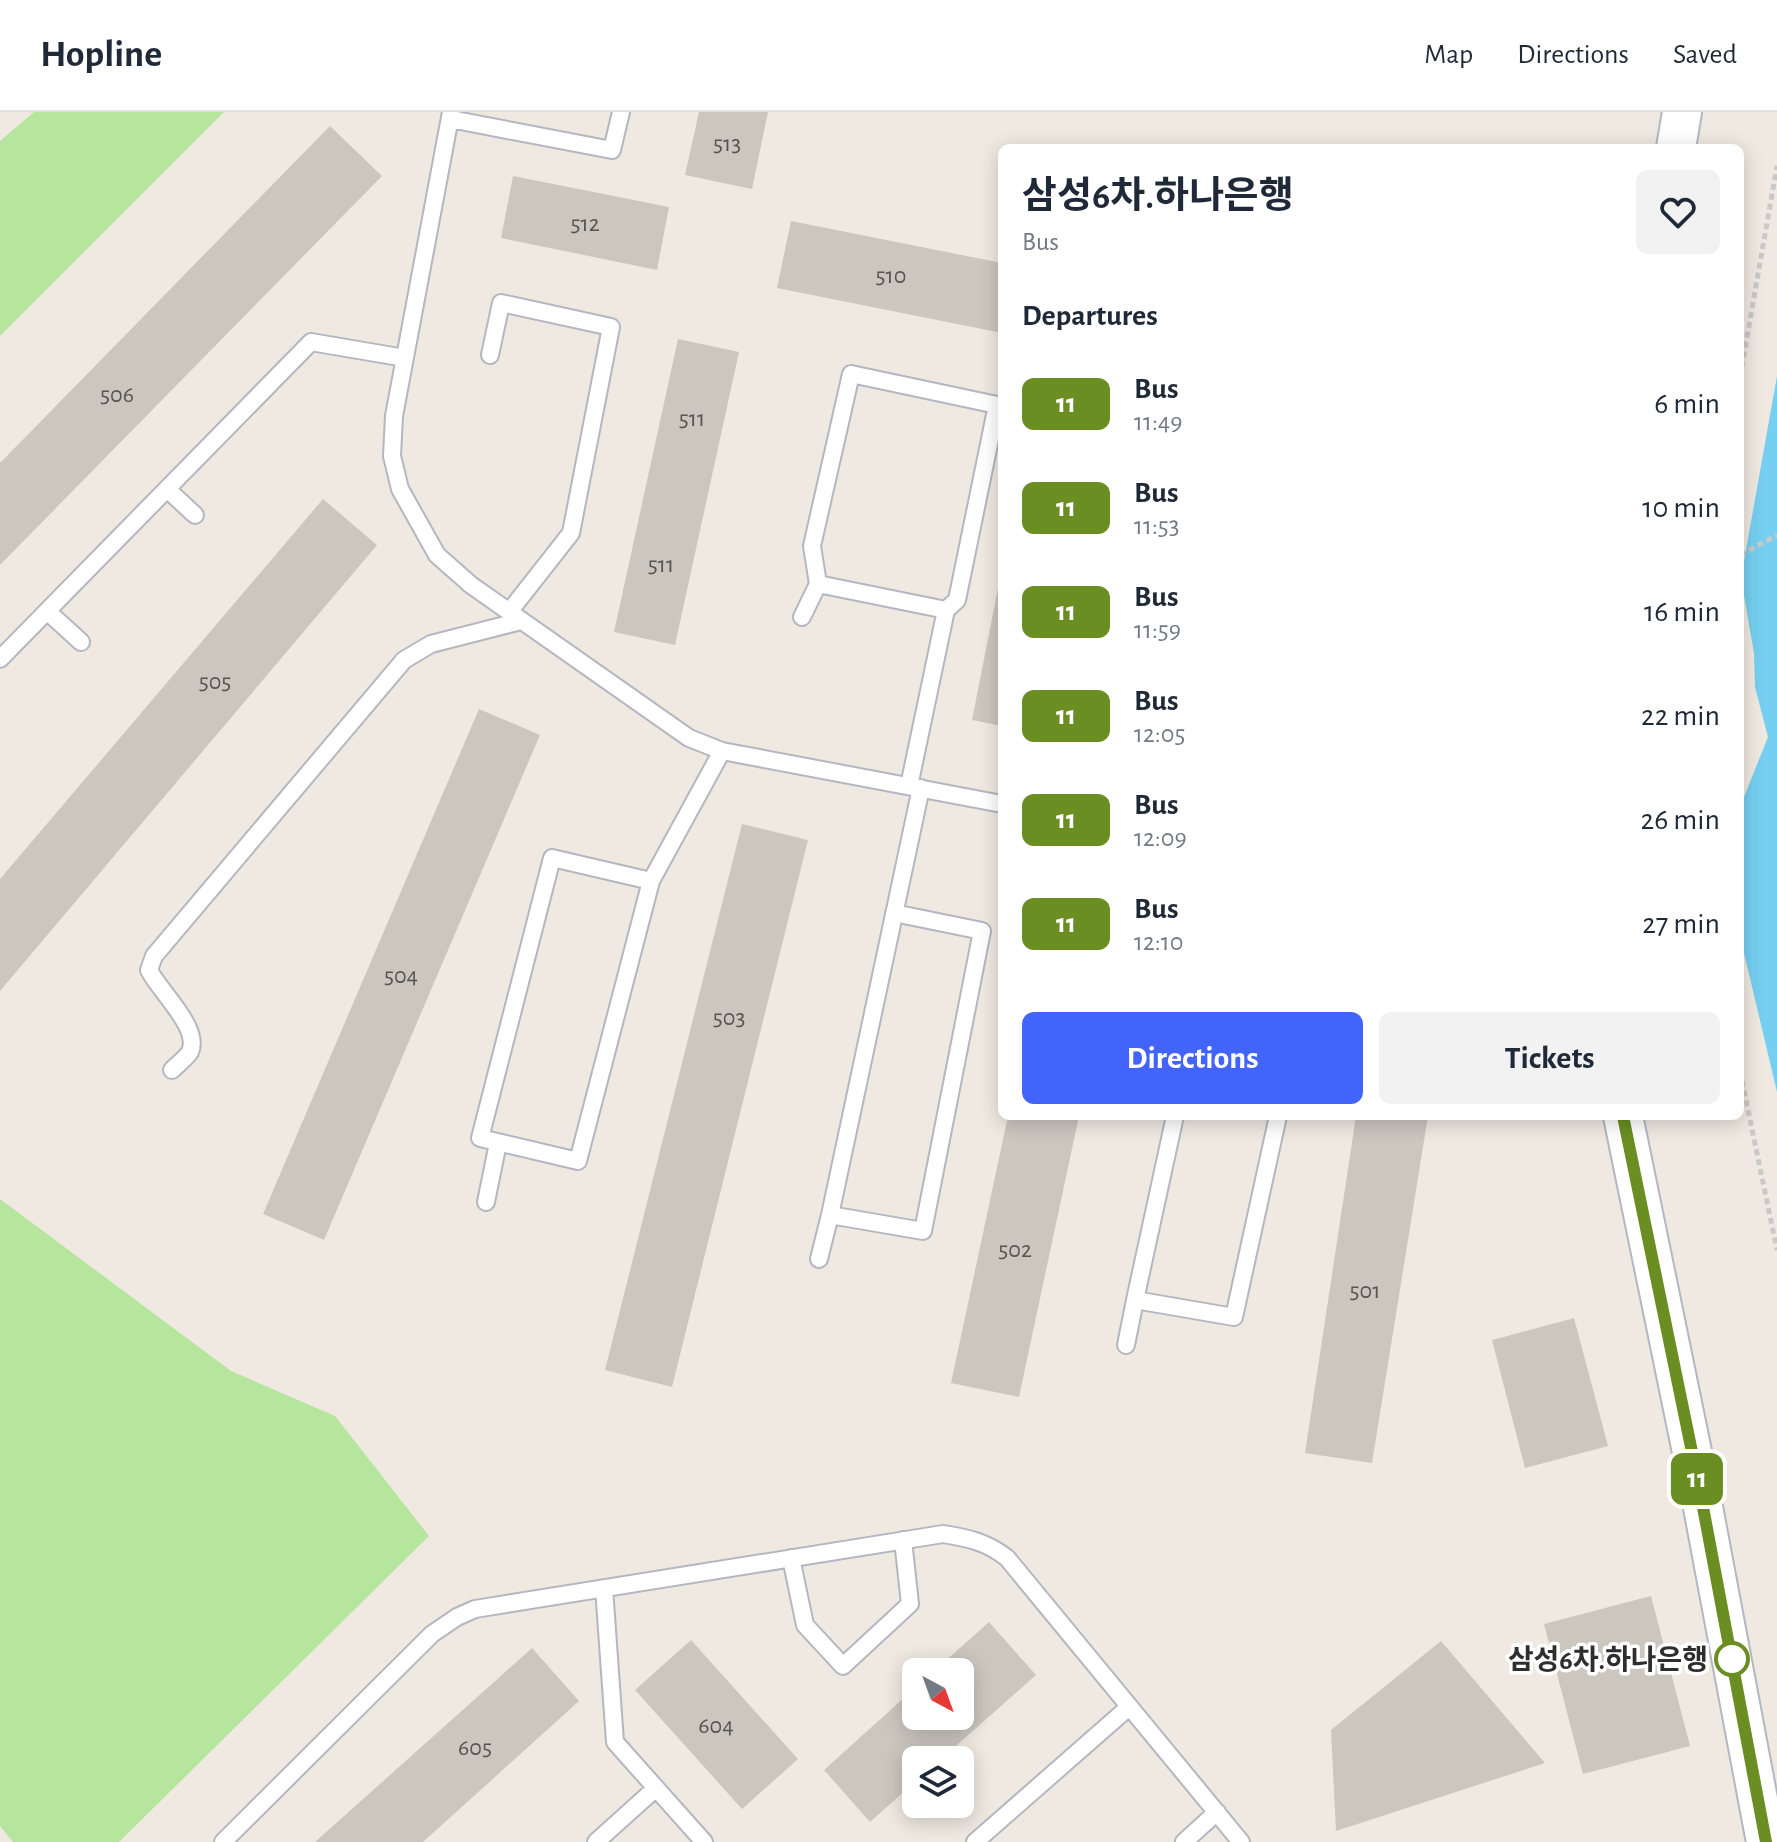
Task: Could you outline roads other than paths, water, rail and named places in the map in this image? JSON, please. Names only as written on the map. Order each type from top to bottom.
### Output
[{"type":"street","points":[[1677,144],[1682,112]]},
{"type":"street","points":[[1624,1120],[1699,1486],[1766,1842]]},
{"type":"lane","points":[[621,112],[612,150],[450,116],[394,416],[392,456],[400,489],[437,555],[471,585],[689,738],[722,751],[998,803]]},
{"type":"lane","points":[[172,1070],[189,1052],[192,1039],[188,1026],[149,970],[154,956],[404,660],[431,644],[515,616],[571,533],[611,327],[501,303],[490,355]]},
{"type":"lane","points":[[0,659],[311,342],[405,358]]},
{"type":"lane","points":[[802,617],[818,584],[812,546],[851,374],[997,405],[957,600],[946,610],[894,913],[819,1259]]},
{"type":"lane","points":[[167,489],[195,515]]},
{"type":"lane","points":[[818,584],[946,610]]},
{"type":"lane","points":[[47,611],[81,642]]},
{"type":"lane","points":[[651,881],[552,858],[480,1138],[578,1161],[651,881],[722,751]]},
{"type":"lane","points":[[830,1215],[923,1231],[982,931],[894,913]]},
{"type":"lane","points":[[1126,1345],[1174,1120]]},
{"type":"lane","points":[[1135,1300],[1234,1317],[1277,1120]]},
{"type":"lane","points":[[486,1202],[498,1143]]},
{"type":"lane","points":[[223,1842],[432,1634],[475,1609],[943,1534],[974,1539],[994,1547],[1007,1558],[1241,1842]]},
{"type":"lane","points":[[791,1558],[805,1625],[843,1666],[910,1604],[903,1540]]},
{"type":"lane","points":[[604,1588],[615,1742],[704,1842]]},
{"type":"lane","points":[[975,1842],[1129,1707]]},
{"type":"lane","points":[[596,1842],[656,1788]]},
{"type":"lane","points":[[1184,1842],[1217,1812]]},
{"type":"water","points":[[1777,376],[1777,1092],[1744,953],[1744,797],[1768,737],[1755,687],[1754,653],[1744,595],[1744,561]]},
{"type":"place","name":"삼성6차.하나은행","points":[[1732,1659]]}]
